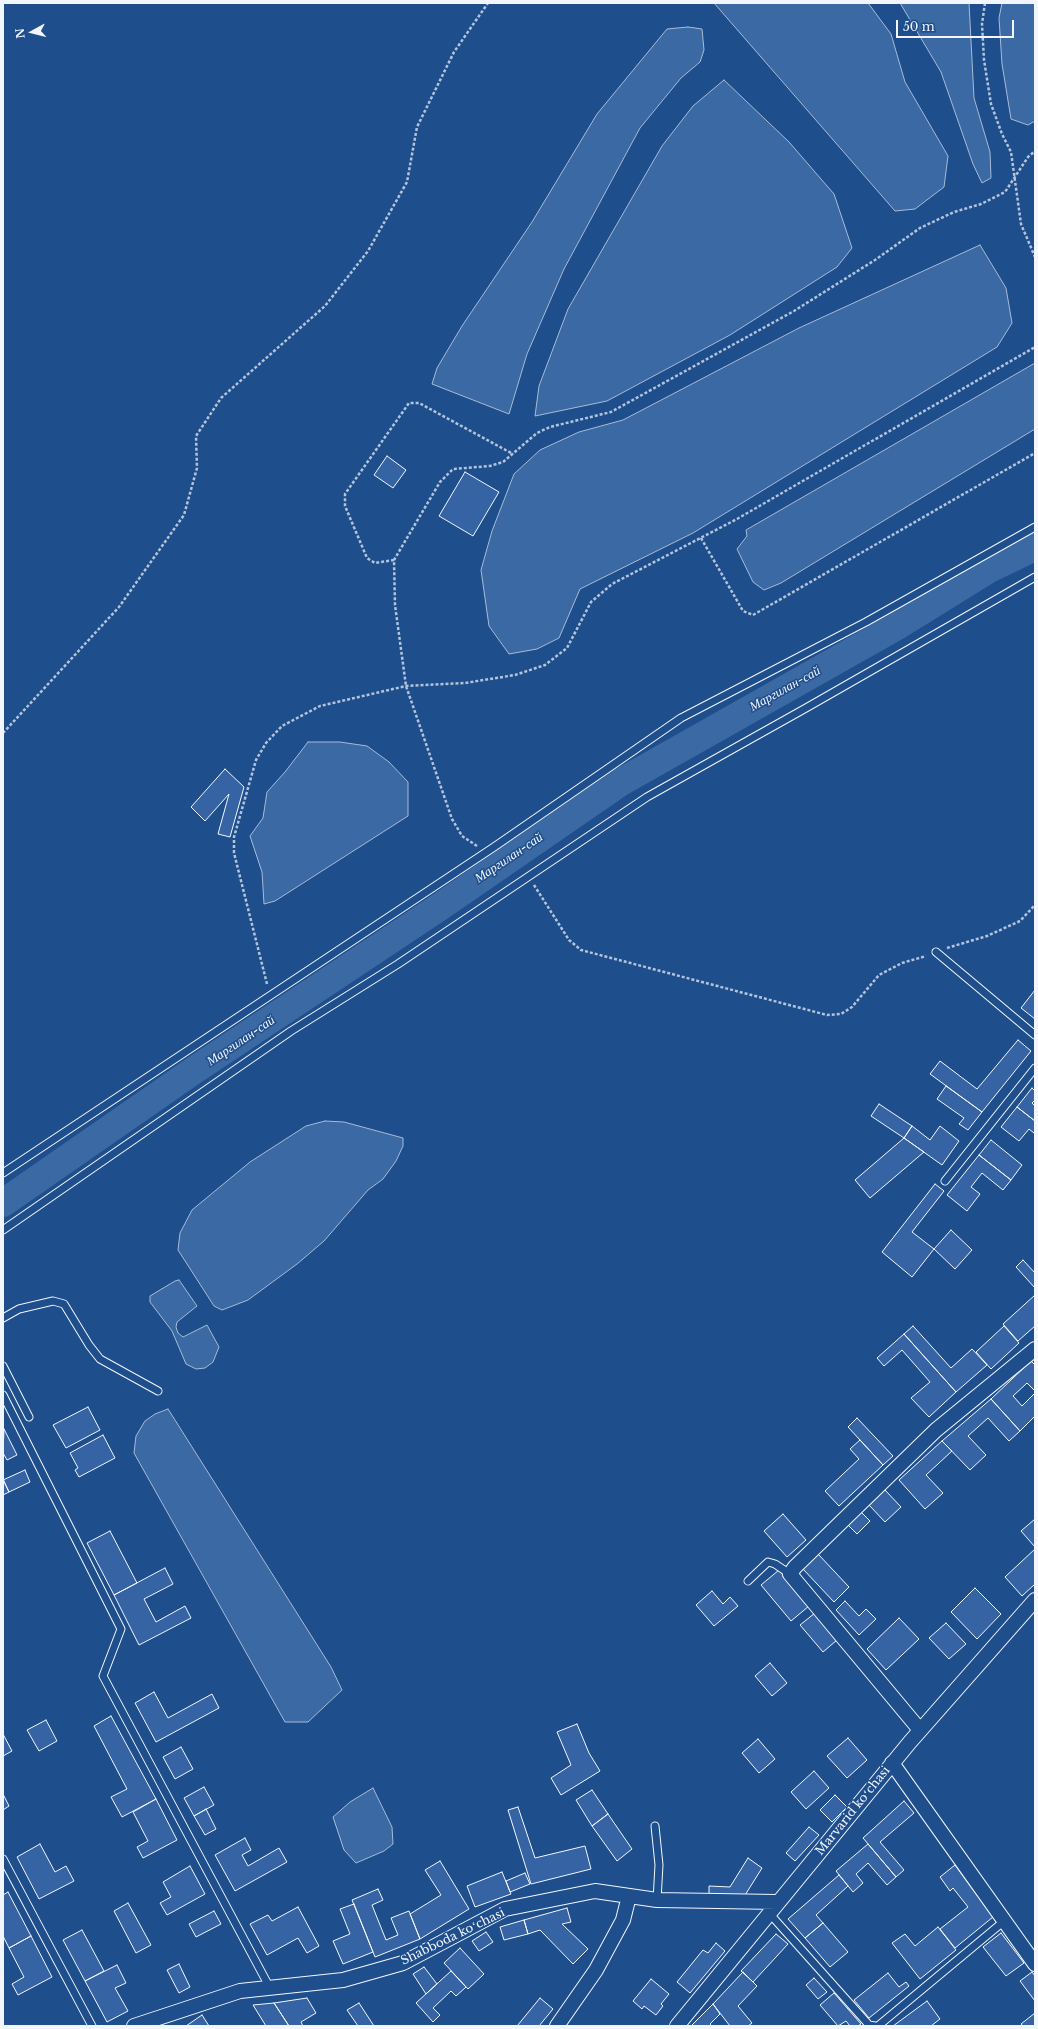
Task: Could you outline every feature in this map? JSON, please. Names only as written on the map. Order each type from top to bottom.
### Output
[{"type":"street","points":[[920,1730],[790,1574],[936,1430],[1035,1349]]},
{"type":"street","name":"Marvarid koʻchasi","points":[[677,2026],[892,1763],[1035,1600]]},
{"type":"street","points":[[892,1763],[1003,1922],[1035,1964]]},
{"type":"street","name":"Shabboda koʻchasi","points":[[134,2026],[240,1991],[343,1980],[403,1963],[505,1909],[595,1890],[657,1900],[773,1908]]},
{"type":"street","points":[[557,2026],[596,1970],[623,1920],[629,1896]]},
{"type":"lane","points":[[3,1173],[494,847],[681,718],[866,622],[1035,527]]},
{"type":"lane","points":[[3,1230],[291,1031],[529,877],[647,797],[806,708],[1035,576]]},
{"type":"lane","points":[[936,952],[1035,1035]]},
{"type":"lane","points":[[945,1181],[1035,1068]]},
{"type":"lane","points":[[3,1318],[19,1309],[53,1301],[64,1304],[89,1345],[100,1359],[158,1391]]},
{"type":"lane","points":[[3,1366],[29,1417]]},
{"type":"lane","points":[[3,1395],[121,1629],[103,1676],[270,1988]]},
{"type":"lane","points":[[748,1581],[768,1562],[775,1564],[790,1574]]},
{"type":"lane","points":[[655,1826],[659,1865],[657,1900]]},
{"type":"lane","points":[[3,1859],[92,2026]]},
{"type":"lane","points":[[773,1908],[869,2025],[875,2026]]},
{"type":"lane","points":[[878,2026],[1003,1922]]},
{"type":"path","points":[[3,733],[119,606],[184,516],[197,468],[196,436],[221,398],[325,306],[368,251],[407,182],[417,127],[450,59],[488,3]]},
{"type":"path","points":[[985,3],[982,24],[984,60],[991,104],[1002,134],[1011,152],[1021,224],[1035,257]]},
{"type":"path","points":[[494,847],[475,845],[462,836],[452,819],[406,686],[395,605],[394,560],[440,482],[453,469],[503,462],[537,433],[550,427],[611,412],[794,311],[875,260],[920,228],[954,212],[981,204],[1005,192],[1028,157],[1035,151]]},
{"type":"path","points":[[270,996],[234,853],[234,837],[256,760],[266,743],[282,726],[320,706],[406,686],[465,684],[515,675],[545,665],[567,648],[591,602],[612,584],[737,519],[1035,347]]},
{"type":"path","points":[[394,560],[375,563],[367,558],[345,506],[345,494],[409,403],[419,403],[513,454]]},
{"type":"path","points":[[701,538],[743,611],[753,615],[1035,453]]},
{"type":"path","points":[[529,877],[569,940],[581,950],[827,1015],[841,1014],[852,1007],[879,975],[902,963],[987,936],[1020,921],[1035,905]]},
{"type":"water","points":[[714,3],[868,3],[891,34],[905,82],[948,156],[944,187],[915,209],[895,211]]},
{"type":"water","points":[[900,3],[969,3],[974,98],[990,152],[991,178],[982,183],[973,164],[941,72]]},
{"type":"water","points":[[1002,3],[1035,3],[1035,121],[1028,125],[1011,119],[1002,64],[999,18]]},
{"type":"water","points":[[688,27],[702,29],[704,50],[700,62],[681,78],[640,128],[564,269],[527,354],[509,414],[432,384],[437,368],[462,326],[532,222],[597,114],[667,29]]},
{"type":"water","points":[[724,80],[789,142],[834,194],[852,248],[837,267],[730,335],[607,401],[535,416],[539,386],[568,309],[662,146],[693,106]]},
{"type":"water","points":[[980,245],[1006,288],[1012,323],[997,347],[693,533],[580,589],[559,638],[537,649],[509,654],[489,626],[481,570],[492,531],[514,474],[540,450],[579,432],[623,420],[799,328]]},
{"type":"water","points":[[1035,363],[1035,429],[781,583],[764,590],[753,582],[737,549],[747,536],[746,530]]},
{"type":"water","points":[[308,742],[340,742],[367,746],[389,762],[408,782],[408,816],[275,901],[264,904],[262,872],[250,836],[263,818],[267,792],[285,772]]},
{"type":"water","points":[[325,1121],[344,1122],[403,1138],[403,1146],[396,1161],[383,1179],[368,1190],[324,1241],[297,1264],[248,1300],[222,1310],[214,1306],[178,1250],[180,1233],[192,1210],[250,1162],[306,1126]]},
{"type":"water","points":[[179,1280],[197,1306],[177,1322],[176,1327],[178,1333],[183,1337],[207,1325],[219,1347],[213,1362],[205,1368],[196,1369],[186,1364],[172,1331],[150,1302],[150,1296]]},
{"type":"water","points":[[168,1409],[331,1667],[342,1690],[308,1722],[285,1722],[134,1453],[136,1436],[145,1421],[155,1414]]},
{"type":"water","points":[[373,1788],[392,1827],[393,1844],[384,1851],[356,1863],[344,1850],[333,1817],[350,1802]]},
{"type":"building","points":[[387,456],[406,470],[393,488],[374,475]]},
{"type":"building","points":[[465,472],[499,492],[473,536],[439,516]]},
{"type":"building","points":[[225,769],[244,787],[230,837],[218,834],[229,794],[205,821],[191,807]]},
{"type":"building","points":[[1035,990],[1035,1019],[1021,1008]]},
{"type":"building","points":[[1018,1040],[1031,1051],[982,1112],[930,1074],[940,1061],[977,1089]]},
{"type":"building","points":[[946,1086],[982,1112],[968,1130],[959,1124],[964,1118],[937,1099]]},
{"type":"building","points":[[1032,1088],[1035,1091],[1035,1100],[1032,1103],[1035,1106],[1035,1121],[1017,1107]]},
{"type":"building","points":[[879,1104],[912,1126],[904,1138],[871,1116]]},
{"type":"building","points":[[1017,1107],[1035,1121],[1034,1133],[1029,1129],[1019,1141],[1001,1127]]},
{"type":"building","points":[[912,1126],[930,1140],[940,1126],[959,1141],[942,1165],[904,1138]]},
{"type":"building","points":[[904,1138],[924,1152],[870,1198],[855,1180]]},
{"type":"building","points":[[991,1140],[1022,1165],[1011,1180],[979,1155]]},
{"type":"building","points":[[979,1155],[1011,1180],[1003,1190],[982,1173],[971,1187],[980,1194],[967,1211],[947,1195]]},
{"type":"building","points":[[935,1184],[944,1191],[912,1232],[934,1249],[912,1277],[882,1252]]},
{"type":"building","points":[[951,1230],[972,1250],[955,1269],[934,1249]]},
{"type":"building","points":[[1023,1260],[1035,1273],[1035,1288],[1016,1267]]},
{"type":"building","points":[[1035,1295],[1035,1326],[1018,1341],[1003,1324]]},
{"type":"building","points":[[913,1326],[951,1368],[972,1349],[987,1365],[956,1392],[904,1334]]},
{"type":"building","points":[[1004,1326],[1019,1343],[991,1369],[976,1352]]},
{"type":"building","points":[[904,1334],[956,1392],[929,1417],[911,1398],[930,1382],[902,1350],[884,1366],[877,1358]]},
{"type":"building","points":[[1031,1361],[1035,1365],[1035,1391],[1027,1383],[1013,1396],[1022,1406],[1035,1393],[1035,1416],[1020,1431],[991,1399]]},
{"type":"building","points":[[991,1399],[1020,1431],[1009,1441],[988,1418],[968,1436],[986,1455],[970,1470],[942,1441]]},
{"type":"building","points":[[88,1407],[100,1430],[66,1448],[53,1425]]},
{"type":"building","points":[[857,1418],[893,1456],[883,1465],[848,1427]]},
{"type":"building","points":[[4,1429],[17,1455],[7,1460],[3,1453]]},
{"type":"building","points":[[103,1435],[115,1458],[79,1477],[75,1470],[78,1468],[70,1453]]},
{"type":"building","points":[[860,1440],[883,1465],[839,1506],[825,1491],[859,1459],[850,1449]]},
{"type":"building","points":[[942,1441],[952,1451],[926,1475],[943,1493],[925,1509],[899,1480]]},
{"type":"building","points":[[25,1470],[30,1482],[9,1492],[3,1480]]},
{"type":"building","points":[[4,1481],[9,1492],[3,1495],[3,1482]]},
{"type":"building","points":[[885,1490],[901,1507],[885,1522],[869,1505]]},
{"type":"building","points":[[861,1512],[870,1521],[857,1534],[848,1525]]},
{"type":"building","points":[[783,1514],[806,1540],[787,1557],[764,1531]]},
{"type":"building","points":[[1035,1519],[1035,1547],[1021,1531]]},
{"type":"building","points":[[110,1531],[137,1583],[114,1595],[87,1543]]},
{"type":"building","points":[[1035,1549],[1035,1584],[1022,1596],[1005,1577]]},
{"type":"building","points":[[818,1554],[849,1587],[834,1602],[803,1569]]},
{"type":"building","points":[[165,1568],[173,1584],[144,1599],[156,1622],[185,1606],[191,1618],[139,1645],[114,1595]]},
{"type":"building","points":[[779,1570],[809,1606],[791,1621],[761,1585]]},
{"type":"building","points":[[975,1588],[1001,1614],[977,1639],[951,1612]]},
{"type":"building","points":[[712,1591],[723,1604],[730,1597],[738,1606],[714,1626],[696,1605]]},
{"type":"building","points":[[845,1601],[859,1616],[866,1609],[876,1619],[859,1635],[836,1610]]},
{"type":"building","points":[[815,1613],[837,1640],[823,1652],[800,1625]]},
{"type":"building","points":[[899,1618],[919,1639],[886,1670],[867,1649]]},
{"type":"building","points":[[946,1623],[966,1644],[949,1659],[929,1638]]},
{"type":"building","points":[[770,1663],[787,1683],[772,1696],[755,1676]]},
{"type":"building","points":[[154,1692],[168,1718],[212,1694],[219,1708],[156,1742],[135,1703]]},
{"type":"building","points":[[111,1716],[156,1799],[122,1817],[111,1797],[127,1789],[94,1726]]},
{"type":"building","points":[[46,1720],[57,1741],[39,1751],[27,1730]]},
{"type":"building","points":[[577,1724],[589,1753],[600,1771],[561,1795],[551,1778],[571,1765],[557,1732]]},
{"type":"building","points":[[3,1734],[12,1751],[3,1756]]},
{"type":"building","points":[[848,1738],[867,1760],[847,1778],[827,1756]]},
{"type":"building","points":[[758,1739],[775,1759],[759,1773],[742,1753]]},
{"type":"building","points":[[181,1747],[193,1769],[175,1779],[163,1757]]},
{"type":"building","points":[[814,1771],[829,1788],[806,1809],[791,1792]]},
{"type":"building","points":[[204,1787],[214,1805],[194,1816],[184,1798]]},
{"type":"building","points":[[592,1790],[608,1814],[592,1826],[576,1800]]},
{"type":"building","points":[[3,1794],[9,1806],[3,1810]]},
{"type":"building","points":[[835,1795],[847,1807],[832,1822],[820,1810]]},
{"type":"building","points":[[156,1799],[177,1840],[143,1858],[137,1847],[148,1841],[133,1812]]},
{"type":"building","points":[[904,1801],[914,1813],[880,1842],[904,1870],[896,1877],[863,1838]]},
{"type":"building","points":[[518,1807],[535,1858],[585,1846],[591,1869],[531,1884],[508,1810]]},
{"type":"building","points":[[206,1809],[216,1829],[205,1835],[194,1816]]},
{"type":"building","points":[[608,1814],[632,1849],[617,1861],[592,1826]]},
{"type":"building","points":[[809,1827],[819,1835],[795,1861],[786,1853]]},
{"type":"building","points":[[245,1838],[251,1850],[242,1855],[248,1866],[279,1848],[287,1862],[235,1891],[215,1855]]},
{"type":"building","points":[[40,1844],[55,1872],[66,1866],[74,1881],[39,1899],[17,1857]]},
{"type":"building","points":[[868,1844],[896,1877],[887,1885],[868,1863],[856,1874],[863,1883],[853,1892],[836,1871]]},
{"type":"building","points":[[748,1858],[762,1868],[742,1900],[709,1898],[709,1886],[730,1887]]},
{"type":"building","points":[[440,1861],[469,1909],[420,1939],[410,1914],[441,1895],[425,1870]]},
{"type":"building","points":[[955,1865],[993,1917],[955,1948],[940,1929],[968,1907],[953,1888],[950,1891],[940,1877]]},
{"type":"building","points":[[190,1866],[205,1894],[167,1915],[160,1903],[171,1897],[163,1882]]},
{"type":"building","points":[[502,1872],[511,1894],[475,1907],[467,1886]]},
{"type":"building","points":[[525,1873],[530,1884],[510,1892],[506,1881]]},
{"type":"building","points":[[839,1875],[848,1886],[816,1915],[823,1923],[805,1938],[788,1919]]},
{"type":"building","points":[[378,1889],[383,1900],[372,1905],[386,1940],[398,1935],[391,1918],[409,1911],[420,1939],[375,1957],[352,1900]]},
{"type":"building","points":[[8,1892],[31,1936],[9,1948],[3,1936],[3,1895]]},
{"type":"building","points":[[128,1903],[151,1945],[136,1953],[114,1911]]},
{"type":"building","points":[[354,1904],[373,1952],[343,1964],[333,1941],[350,1934],[340,1909]]},
{"type":"building","points":[[298,1907],[319,1946],[307,1953],[298,1938],[267,1955],[250,1924],[268,1915],[272,1921]]},
{"type":"building","points":[[567,1908],[571,1922],[562,1924],[588,1949],[573,1964],[540,1930],[528,1934],[524,1920]]},
{"type":"building","points":[[214,1911],[221,1924],[196,1937],[189,1924]]},
{"type":"building","points":[[524,1920],[528,1934],[504,1940],[500,1927]]},
{"type":"building","points":[[823,1923],[848,1952],[830,1967],[805,1938]]},
{"type":"building","points":[[938,1927],[956,1950],[920,1979],[892,1943],[905,1934],[915,1946]]},
{"type":"building","points":[[82,1930],[104,1971],[85,1981],[63,1940]]},
{"type":"building","points":[[486,1932],[493,1942],[479,1951],[472,1941]]},
{"type":"building","points":[[1001,1933],[1024,1963],[1006,1976],[983,1947]]},
{"type":"building","points":[[776,1934],[788,1944],[753,1982],[741,1971]]},
{"type":"building","points":[[31,1936],[52,1977],[18,1995],[12,1984],[24,1977],[9,1948]]},
{"type":"building","points":[[716,1943],[725,1951],[690,1993],[677,1982],[703,1950],[708,1953]]},
{"type":"building","points":[[460,1948],[484,1974],[468,1989],[444,1963]]},
{"type":"building","points":[[179,1964],[190,1987],[179,1993],[167,1970]]},
{"type":"building","points":[[117,1965],[126,1983],[115,1988],[128,2011],[107,2022],[85,1981]]},
{"type":"building","points":[[424,1967],[437,1984],[426,1994],[413,1974]]},
{"type":"building","points":[[451,1971],[466,1987],[456,1996],[451,1991],[433,2008],[440,2015],[433,2022],[416,2003]]},
{"type":"building","points":[[743,1972],[757,1986],[738,2006],[752,2023],[748,2026],[730,2026],[713,2004]]},
{"type":"building","points":[[1032,1972],[1035,1976],[1035,2001],[1020,1981]]},
{"type":"building","points":[[888,1973],[899,1987],[906,1982],[909,1986],[869,2018],[854,2000]]},
{"type":"building","points":[[814,1978],[827,1992],[818,1999],[806,1985]]},
{"type":"building","points":[[651,1979],[669,1994],[661,2004],[663,2006],[656,2015],[644,2006],[642,2009],[633,2001]]},
{"type":"building","points":[[834,1993],[861,2024],[858,2026],[850,2026],[846,2021],[838,2026],[820,2005]]},
{"type":"building","points":[[307,1998],[316,2013],[301,2022],[303,2026],[289,2026],[274,2003]]},
{"type":"building","points":[[540,1998],[553,2009],[539,2026],[517,2026]]},
{"type":"building","points":[[927,2001],[940,2019],[931,2026],[893,2026]]},
{"type":"building","points":[[274,2003],[289,2026],[266,2026],[253,2005]]},
{"type":"building","points":[[359,2003],[374,2026],[358,2026],[347,2010]]},
{"type":"building","points":[[713,2004],[720,2014],[710,2024],[712,2026],[691,2026]]},
{"type":"building","points":[[1035,2013],[1035,2026],[1023,2026],[1021,2024]]},
{"type":"building","points":[[202,2015],[209,2026],[186,2026]]},
{"type":"waterway","name":"Маргилан-сай","points":[[3,1203],[193,1071],[441,906],[621,782],[897,626],[989,569],[1035,547]]}]
